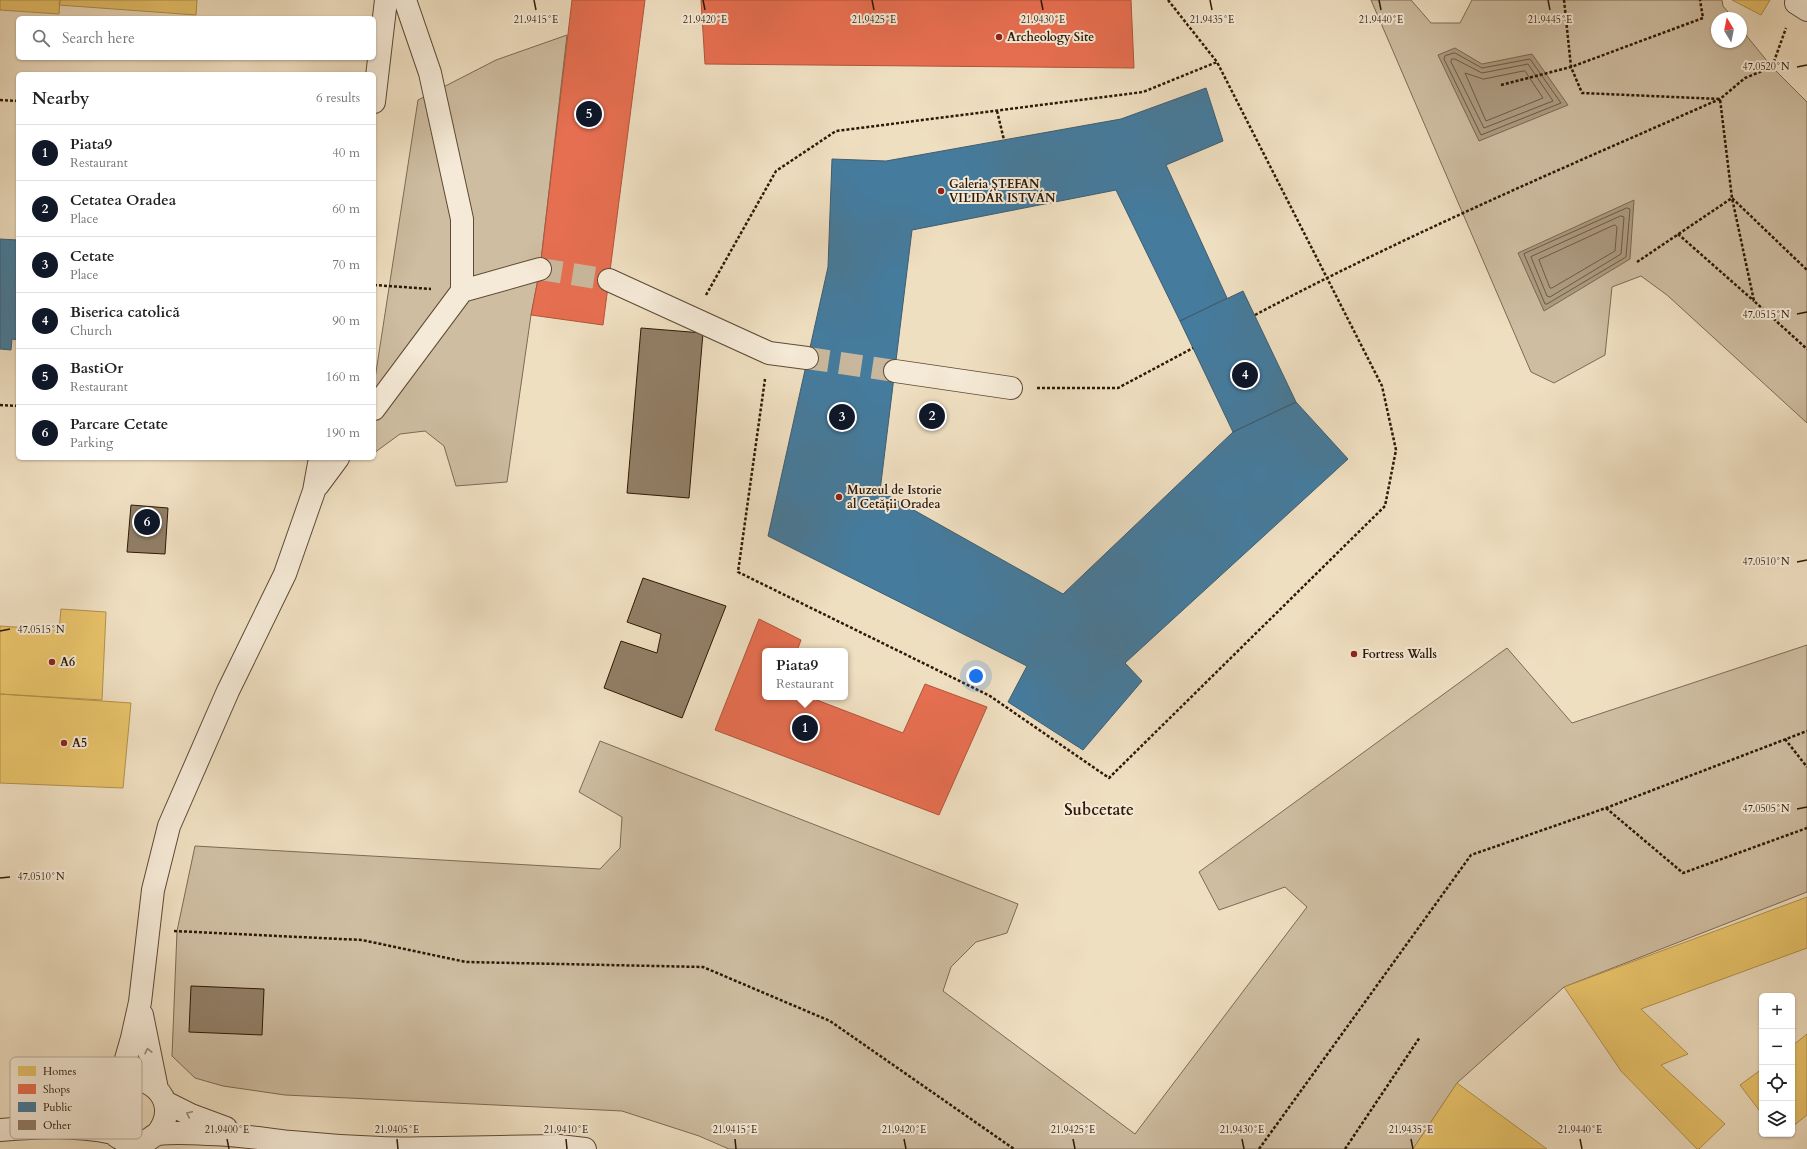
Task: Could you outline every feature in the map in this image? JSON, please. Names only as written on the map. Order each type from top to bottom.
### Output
[{"type":"street","points":[[376,85],[386,0]]},
{"type":"street","points":[[376,406],[462,291],[462,219],[430,73],[405,0]]},
{"type":"street","points":[[462,291],[540,269]]},
{"type":"street","points":[[609,280],[769,353],[807,358]]},
{"type":"street","points":[[895,371],[1011,388]]},
{"type":"street","points":[[126,1057],[140,1002],[153,890],[169,826],[228,691],[285,574],[314,491],[320,460]]},
{"type":"street","points":[[314,491],[337,460]]},
{"type":"street","points":[[120,1139],[130,1142],[148,1140],[157,1134],[163,1127],[166,1118],[145,1038],[140,1002]]},
{"type":"street","points":[[142,1082],[149,1083],[161,1095],[191,1115],[252,1136]]},
{"type":"street","points":[[0,1130],[10,1129]]},
{"type":"street","points":[[157,1134],[252,1136],[290,1142],[383,1148],[560,1146],[585,1149]]},
{"type":"path","points":[[769,353],[738,572],[990,696],[1109,778],[1386,506],[1396,450],[1382,386],[1216,62],[1168,0]]},
{"type":"path","points":[[1564,0],[1571,67],[1582,93],[1720,99]]},
{"type":"path","points":[[1501,85],[1571,67],[1703,18],[1700,0]]},
{"type":"path","points":[[1255,315],[1326,278],[1462,212],[1720,99],[1745,78],[1772,67],[1800,4]]},
{"type":"path","points":[[694,318],[776,171],[836,131],[1143,92],[1216,62]]},
{"type":"path","points":[[1720,99],[1732,198],[1754,301]]},
{"type":"path","points":[[0,100],[16,101]]},
{"type":"path","points":[[998,111],[1004,140]]},
{"type":"path","points":[[1637,262],[1732,198]]},
{"type":"path","points":[[1732,198],[1807,270]]},
{"type":"path","points":[[1678,234],[1807,349]]},
{"type":"path","points":[[376,285],[462,291]]},
{"type":"path","points":[[1011,388],[1118,388],[1193,348]]},
{"type":"path","points":[[0,405],[16,406]]},
{"type":"path","points":[[1259,1149],[1471,856],[1606,808],[1785,738],[1807,731]]},
{"type":"path","points":[[1785,738],[1807,767]]},
{"type":"path","points":[[1606,808],[1683,872],[1807,828]]},
{"type":"path","points":[[149,933],[177,931],[362,940],[466,962],[703,967],[830,1021],[1014,1149]]},
{"type":"path","points":[[1345,1149],[1420,1037]]},
{"type":"shaded area","points":[[1371,0],[1411,0],[1431,23],[1460,23],[1472,0],[1722,0],[1723,6],[1728,12],[1711,12],[1711,48],[1747,48],[1747,36],[1772,67],[1807,102],[1807,423],[1667,295],[1641,276],[1612,287],[1605,355],[1554,383],[1531,372]]},
{"type":"shaded area","points":[[567,35],[540,269],[531,315],[507,482],[456,486],[444,446],[425,431],[400,434],[376,452],[376,372],[418,100],[496,60]]},
{"type":"shaded area","points":[[1807,645],[1807,892],[1564,987],[1457,1083],[1413,1149],[729,1149],[699,1136],[622,1111],[285,1095],[223,1086],[195,1078],[172,1056],[177,931],[195,846],[600,869],[620,848],[622,817],[579,792],[600,741],[1018,904],[1007,933],[976,942],[951,967],[943,991],[1135,1134],[1307,907],[1285,887],[1219,910],[1199,872],[1507,648],[1572,723]]},
{"type":"water","points":[[1455,48],[1482,64],[1532,54],[1568,105],[1479,141],[1438,55]]},
{"type":"water","points":[[1634,200],[1630,259],[1544,311],[1518,253]]},
{"type":"building: Homes","points":[[0,0],[60,0],[59,14],[0,10]]},
{"type":"building: Homes","points":[[60,0],[197,0],[196,15],[59,5]]},
{"type":"building: Homes","points":[[1732,0],[1770,0],[1761,15]]},
{"type":"building: Homes","name":"A6","points":[[61,609],[106,612],[102,700],[0,694],[0,626],[59,630]]},
{"type":"building: Homes","name":"A5","points":[[0,694],[131,703],[123,788],[0,783]]},
{"type":"building: Homes","points":[[1807,897],[1807,948],[1641,1009],[1688,1054],[1661,1065],[1725,1124],[1699,1149],[1697,1149],[1621,1071],[1564,987]]},
{"type":"building: Homes","points":[[1807,1034],[1807,1115],[1795,1125],[1795,1065],[1795,1044]]},
{"type":"building: Homes","points":[[1759,1071],[1759,1110],[1740,1085]]},
{"type":"building: Homes","points":[[1457,1083],[1547,1149],[1413,1149]]},
{"type":"building: Shops","points":[[572,0],[645,0],[603,325],[531,315],[540,269]]},
{"type":"building: Shops","points":[[701,0],[1131,0],[1134,68],[705,64]]},
{"type":"building: Shops","points":[[759,619],[801,640],[798,648],[762,648],[762,700],[817,700],[903,733],[925,684],[987,707],[939,815],[715,730]]},
{"type":"building: Public","points":[[1206,88],[1223,141],[1166,165],[1227,298],[1180,321],[1116,190],[912,230],[880,491],[1063,594],[1233,432],[1296,402],[1348,459],[1125,663],[1142,681],[1083,750],[1008,702],[1027,666],[768,536],[828,267],[832,159],[886,161],[1121,119]]},
{"type":"building: Public","points":[[0,239],[16,240],[16,340],[12,339],[11,350],[0,349]]},
{"type":"building: Public","points":[[1243,291],[1296,402],[1233,432],[1180,321]]},
{"type":"building: Other","points":[[641,328],[703,333],[689,498],[627,493]]},
{"type":"building: Other","points":[[131,505],[168,508],[165,554],[127,552]]},
{"type":"building: Other","points":[[643,578],[726,606],[682,718],[604,688],[621,641],[657,653],[661,634],[627,622]]},
{"type":"building: Other","points":[[191,986],[264,989],[262,1035],[189,1032]]},
{"type":"tunnel","points":[[540,269],[609,280]]},
{"type":"tunnel","points":[[807,358],[895,371]]},
{"type":"place","name":"Archeology Site","points":[[999,37]]},
{"type":"place","name":"BastiOr","points":[[589,114]]},
{"type":"place","name":"Galeria ȘTEFAN VILIDÁR ISTVÁN","points":[[941,191]]},
{"type":"place","name":"Biserica catolică","points":[[1245,375]]},
{"type":"place","name":"Cetatea Oradea","points":[[932,416]]},
{"type":"place","name":"Cetate","points":[[842,417]]},
{"type":"place","name":"Muzeul de Istorie al Cetății Oradea","points":[[839,497]]},
{"type":"place","name":"Parcare Cetate","points":[[147,522]]},
{"type":"place","name":"Fortress Walls","points":[[1354,654]]},
{"type":"place","name":"A6","points":[[52,662]]},
{"type":"place","name":"Piata9","points":[[805,728]]},
{"type":"place","name":"A5","points":[[64,743]]},
{"type":"district","name":"Subcetate","points":[[1099,810]]}]
